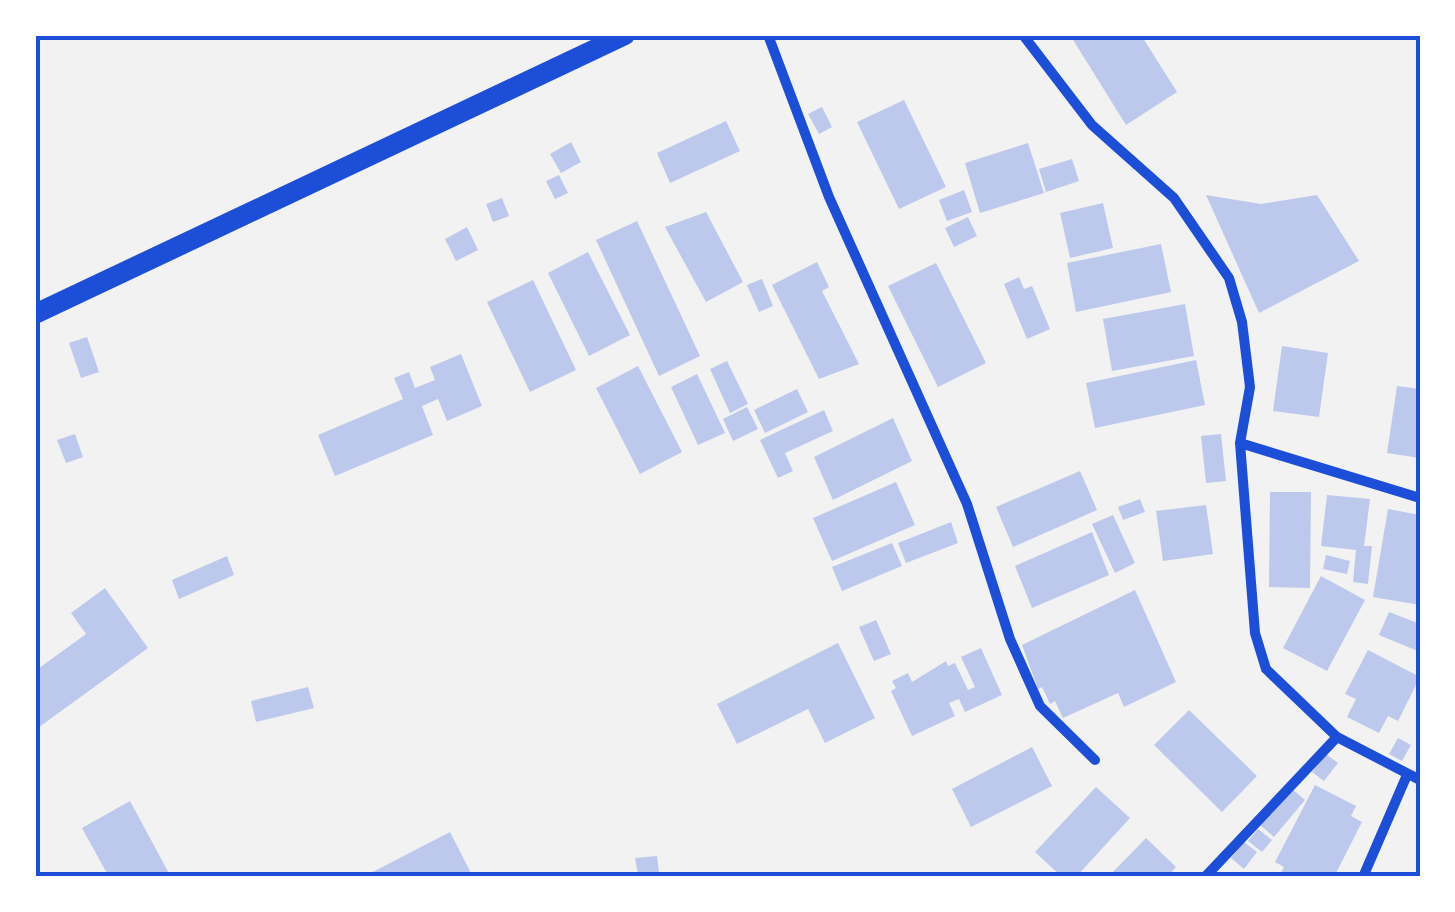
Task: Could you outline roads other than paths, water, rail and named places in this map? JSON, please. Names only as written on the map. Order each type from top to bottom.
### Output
[{"type":"main road","points":[[35,314],[625,35]]},
{"type":"street","points":[[768,35],[829,198],[967,504],[1010,639],[1040,706],[1095,760]]},
{"type":"street","points":[[1022,35],[1092,125],[1174,198],[1230,278],[1242,322],[1250,386],[1240,443],[1256,633],[1266,669],[1337,737],[1420,780]]},
{"type":"street","points":[[1240,443],[1420,498]]},
{"type":"street","points":[[1205,877],[1337,737]]},
{"type":"street","points":[[1363,877],[1408,775]]}]
